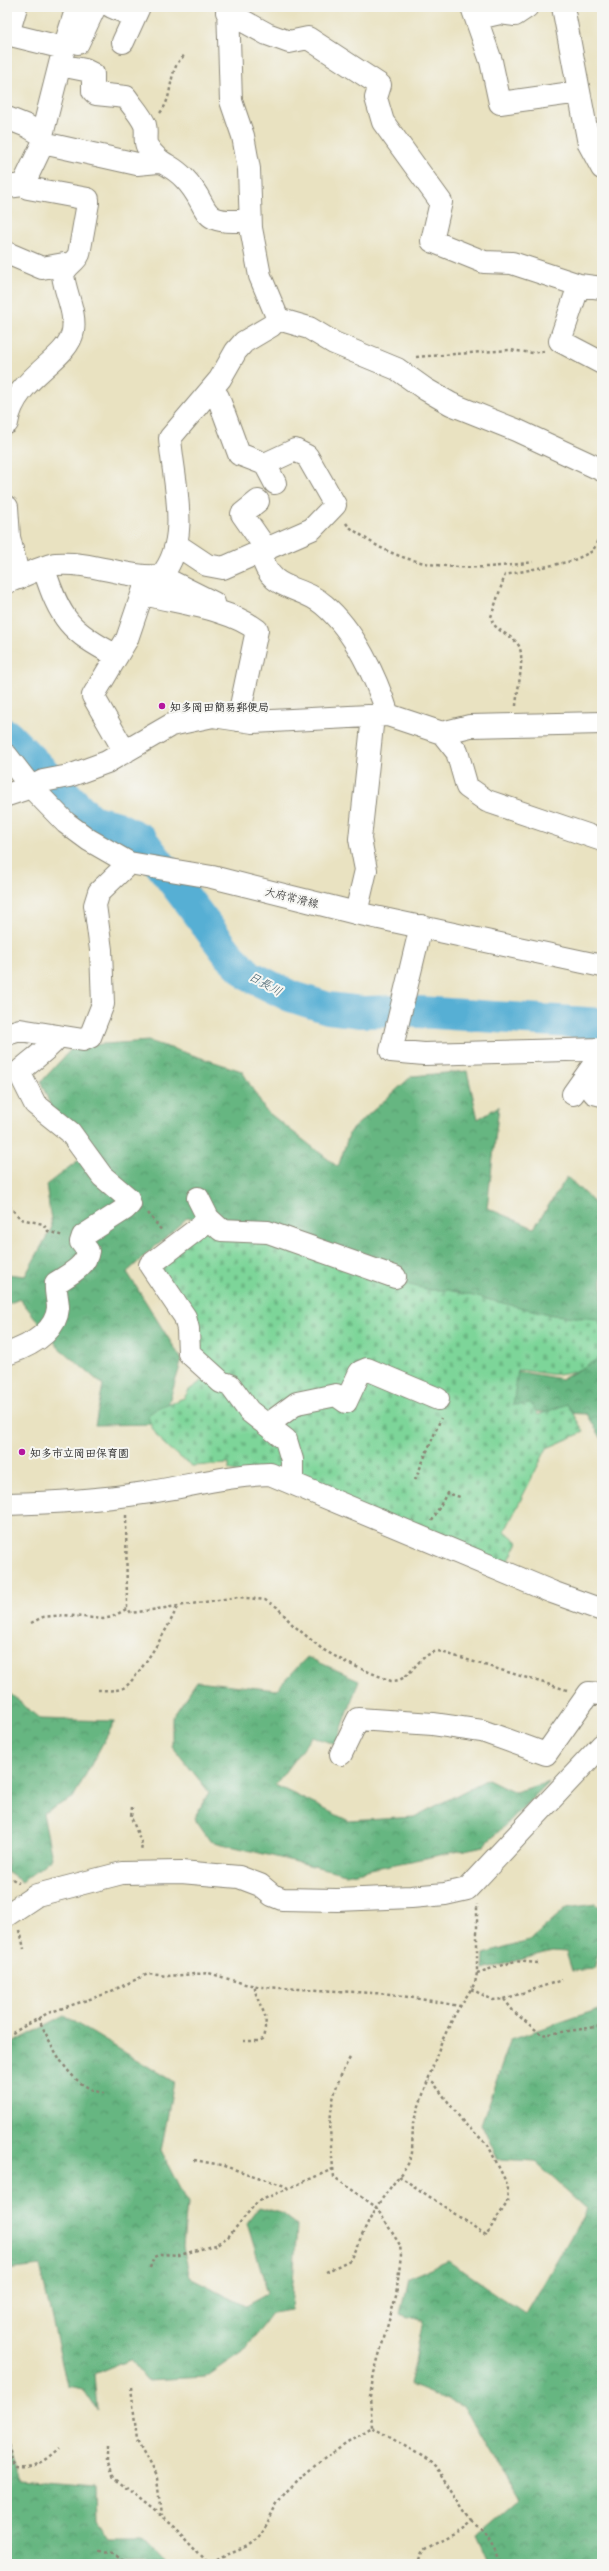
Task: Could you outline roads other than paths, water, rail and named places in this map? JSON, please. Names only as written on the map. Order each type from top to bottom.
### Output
[{"type":"street","points":[[16,7],[8,34],[93,74],[93,91],[96,94],[126,97],[144,125],[146,144],[158,162],[184,178],[207,214],[222,220],[250,220]]},
{"type":"street","points":[[8,414],[26,383],[59,352],[73,334],[74,323],[63,275],[69,265],[77,260],[80,254],[88,199],[15,186],[42,139],[65,60],[77,7]]},
{"type":"street","points":[[65,60],[95,7]]},
{"type":"street","points":[[112,7],[136,12],[123,42]]},
{"type":"street","points":[[527,7],[515,15],[480,12],[500,103],[579,92]]},
{"type":"street","points":[[563,7],[589,144],[602,168]]},
{"type":"street","points":[[227,10],[231,101],[243,136],[249,169],[250,220],[260,276],[278,319]]},
{"type":"street","points":[[227,10],[267,34],[289,42],[308,38],[380,85],[376,98],[383,122],[441,202],[432,241],[484,262],[512,263],[579,285],[602,288]]},
{"type":"street","points":[[7,118],[27,126],[42,139],[137,164],[158,162]]},
{"type":"street","points":[[7,253],[42,268],[64,264],[69,265]]},
{"type":"street","points":[[579,285],[560,341],[602,363]]},
{"type":"street","points":[[125,752],[93,696],[126,639],[151,582],[170,564],[177,545],[178,500],[170,438],[212,389],[244,342],[271,326],[278,319]]},
{"type":"street","points":[[278,319],[309,328],[334,343],[397,369],[425,389],[451,404],[516,430],[602,470]]},
{"type":"street","points":[[212,389],[218,397],[239,454],[265,464],[275,483]]},
{"type":"street","points":[[177,545],[207,566],[223,568],[264,552],[312,529],[335,505],[307,456],[295,450],[265,464]]},
{"type":"street","points":[[258,501],[242,514],[264,552],[270,575],[284,587],[323,604],[332,613],[370,667],[380,715],[360,839],[366,870],[356,913]]},
{"type":"street","points":[[7,507],[13,580],[54,564],[81,564],[151,582],[170,581],[218,605],[227,614],[248,622],[257,630],[238,720]]},
{"type":"street","points":[[44,569],[55,601],[62,615],[74,629],[87,640],[117,656]]},
{"type":"street","points":[[7,795],[107,762],[171,725],[212,716],[238,720],[287,722],[380,715],[442,734],[470,726],[602,723]]},
{"type":"street","points":[[442,734],[457,752],[467,787],[487,801],[602,840]]},
{"type":"street","name":"大府常滑線","points":[[7,756],[44,782],[66,823],[89,840],[129,863],[212,878],[356,913],[602,966]]},
{"type":"street","points":[[7,1034],[20,1030],[83,1040],[90,1037],[97,1023],[103,1004],[101,950],[95,905],[100,892],[129,863]]},
{"type":"street","points":[[421,926],[391,1051],[424,1054],[602,1049]]},
{"type":"street","points":[[7,1354],[22,1349],[49,1328],[58,1308],[56,1283],[78,1268],[87,1258],[88,1250],[82,1242],[83,1236],[125,1209],[129,1202],[128,1198],[102,1176],[70,1132],[35,1104],[13,1074],[49,1047],[58,1036]]},
{"type":"street","points":[[573,1094],[602,1053]]},
{"type":"street","points":[[602,1059],[594,1093],[602,1095]]},
{"type":"street","points":[[198,1198],[208,1218],[221,1230],[268,1232],[395,1277]]},
{"type":"street","points":[[208,1218],[150,1265],[185,1317],[188,1329],[189,1353],[221,1382],[230,1384],[250,1411],[286,1440],[289,1445],[292,1460],[292,1482]]},
{"type":"street","points":[[267,1425],[297,1403],[336,1395],[346,1402],[360,1372],[367,1369],[438,1399]]},
{"type":"street","points":[[7,1504],[78,1501],[126,1495],[246,1474],[270,1474],[552,1592],[602,1610]]},
{"type":"street","points":[[341,1754],[358,1718],[379,1718],[482,1731],[546,1754],[594,1695]]},
{"type":"street","points":[[7,1915],[37,1895],[122,1873],[181,1872],[239,1877],[260,1886],[272,1895],[282,1899],[336,1900],[445,1894],[467,1889],[602,1745]]},
{"type":"waterway","name":"日長川","points":[[7,735],[91,820],[117,827],[141,839],[229,955],[250,976],[290,996],[328,1008],[362,1012],[404,1011],[602,1024]]},
{"type":"place","name":"知多岡田簡易郵便局","points":[[162,706]]},
{"type":"place","name":"知多市立岡田保育園","points":[[22,1452]]}]
